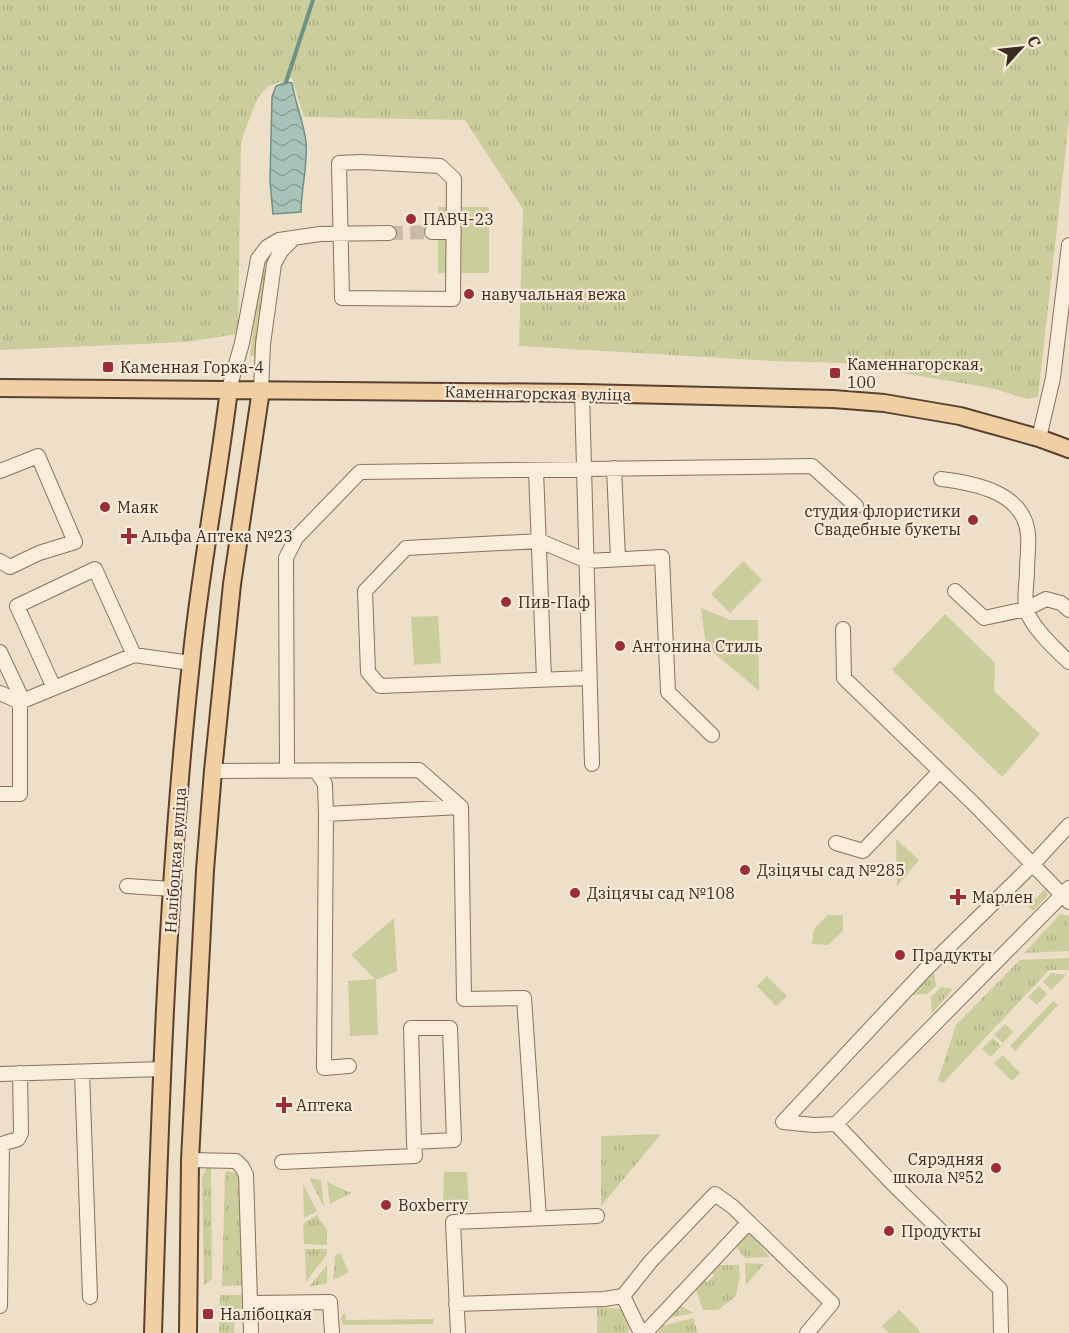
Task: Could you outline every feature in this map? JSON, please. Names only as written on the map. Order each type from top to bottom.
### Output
[{"type":"main road","name":"Каменнагорская вуліца","points":[[0,388],[793,397],[884,403],[960,416],[1039,438],[1069,449]]},
{"type":"main road","name":"Налібоцкая вуліца","points":[[153,1333],[162,1069],[172,889],[191,663],[201,577],[229,389]]},
{"type":"main road","name":"Налібоцкая вуліца","points":[[188,1333],[190,1160],[205,870],[232,584],[261,390]]},
{"type":"lane","points":[[339,163],[440,166],[454,179],[454,232],[453,299],[342,298],[339,163]]},
{"type":"lane","points":[[432,232],[454,232]]},
{"type":"lane","points":[[229,389],[242,343],[258,259],[267,247],[279,240],[320,234],[389,233]]},
{"type":"lane","points":[[261,390],[263,344],[274,264],[281,251],[294,238]]},
{"type":"lane","points":[[1039,438],[1053,378],[1069,245]]},
{"type":"lane","points":[[582,393],[592,764]]},
{"type":"lane","points":[[0,471],[38,456],[75,542],[39,553],[10,567],[0,561]]},
{"type":"lane","points":[[287,771],[286,558],[296,538],[360,472],[812,466],[856,506]]},
{"type":"lane","points":[[614,468],[618,559]]},
{"type":"lane","points":[[536,470],[544,679]]},
{"type":"lane","points":[[941,479],[993,490],[1010,501],[1016,508],[1028,532],[1026,609],[1043,638],[1069,662]]},
{"type":"lane","points":[[589,678],[380,686],[368,672],[365,591],[406,548],[540,541],[587,561],[662,557],[668,692],[712,735]]},
{"type":"lane","points":[[54,688],[17,606],[95,569],[134,655]]},
{"type":"lane","points":[[955,591],[984,618],[1026,609],[1046,599],[1061,603],[1069,610]]},
{"type":"lane","points":[[843,629],[844,678],[940,771],[1034,863],[1067,895],[836,1124],[814,1125],[783,1122],[926,969],[1034,863],[1069,825]]},
{"type":"lane","points":[[0,652],[21,702],[20,794],[0,794]]},
{"type":"lane","points":[[0,693],[21,702],[134,655],[191,663]]},
{"type":"lane","points":[[213,771],[419,770],[461,807],[464,999],[524,998],[539,1218]]},
{"type":"lane","points":[[316,771],[325,784],[326,814],[324,1068],[349,1066]]},
{"type":"lane","points":[[836,843],[863,851],[940,771]]},
{"type":"lane","points":[[326,814],[461,807]]},
{"type":"lane","points":[[127,886],[172,889]]},
{"type":"lane","points":[[282,1162],[415,1156],[414,1142],[411,1028],[450,1028],[454,1140],[414,1142]]},
{"type":"lane","points":[[0,1074],[162,1069]]},
{"type":"lane","points":[[82,1072],[90,1297]]},
{"type":"lane","points":[[0,1306],[1,1144],[12,1142],[21,1133],[20,1073]]},
{"type":"lane","points":[[836,1124],[905,1196],[1000,1289],[1001,1333]]},
{"type":"lane","points":[[190,1160],[236,1161],[246,1175],[251,1333]]},
{"type":"lane","points":[[456,1304],[604,1299],[623,1296],[651,1261],[715,1194],[733,1207],[832,1303],[807,1333]]},
{"type":"lane","points":[[458,1333],[453,1222],[597,1216]]},
{"type":"lane","points":[[623,1296],[643,1333],[749,1222]]},
{"type":"lane","points":[[250,1303],[330,1302],[332,1333]]},
{"type":"green space","points":[[0,0],[1069,0],[1069,121],[1038,397],[1027,399],[992,388],[842,363],[519,346],[523,209],[465,120],[304,117],[292,78],[268,86],[257,99],[241,141],[238,334],[185,342],[0,350]]},
{"type":"green space","points":[[438,207],[489,207],[489,273],[438,273]]},
{"type":"green space","points":[[268,268],[258,356],[250,356],[260,270]]},
{"type":"green space","points":[[743,561],[762,580],[730,613],[711,594]]},
{"type":"green space","points":[[701,608],[730,620],[758,620],[759,691],[706,646]]},
{"type":"green space","points":[[945,614],[995,663],[994,691],[1040,734],[1002,777],[892,670]]},
{"type":"green space","points":[[438,616],[441,663],[414,665],[411,617]]},
{"type":"green space","points":[[896,839],[919,860],[897,886]]},
{"type":"green space","points":[[1045,889],[1048,895],[1033,911],[1028,906]]},
{"type":"green space","points":[[1060,914],[1069,916],[1069,951],[1024,953]]},
{"type":"green space","points":[[828,915],[843,915],[843,931],[828,945],[812,944],[814,929]]},
{"type":"green space","points":[[394,918],[397,971],[376,980],[378,1035],[350,1036],[348,981],[375,979],[351,955]]},
{"type":"green space","points":[[1069,958],[1069,970],[1049,970],[943,1083],[938,1080],[956,1025],[1020,960]]},
{"type":"green space","points":[[934,972],[936,986],[927,994],[912,995]]},
{"type":"green space","points":[[1051,973],[1066,975],[1051,990],[1043,982]]},
{"type":"green space","points":[[767,976],[787,996],[776,1006],[757,986]]},
{"type":"green space","points":[[1039,986],[1047,994],[1037,1005],[1028,997]]},
{"type":"green space","points":[[941,987],[953,989],[932,1013],[931,997]]},
{"type":"green space","points":[[1053,1001],[1058,1005],[1015,1051],[1010,1046]]},
{"type":"green space","points":[[1005,1024],[1013,1032],[1003,1043],[994,1035]]},
{"type":"green space","points":[[993,1038],[1001,1046],[991,1057],[982,1049]]},
{"type":"green space","points":[[1003,1055],[1020,1073],[1012,1081],[994,1063]]},
{"type":"green space","points":[[661,1134],[601,1206],[601,1136]]},
{"type":"green space","points":[[207,1167],[211,1167],[212,1279],[204,1285],[202,1177]]},
{"type":"green space","points":[[227,1171],[237,1173],[241,1179],[244,1285],[222,1286],[225,1174]]},
{"type":"green space","points":[[444,1172],[467,1172],[469,1207],[443,1207]]},
{"type":"green space","points":[[309,1178],[321,1180],[324,1207]]},
{"type":"green space","points":[[327,1182],[351,1193],[330,1204]]},
{"type":"green space","points":[[303,1184],[317,1211],[304,1218]]},
{"type":"green space","points":[[317,1215],[327,1230],[327,1245],[304,1244],[303,1224]]},
{"type":"green space","points":[[743,1234],[751,1235],[770,1257],[745,1258],[734,1243]]},
{"type":"green space","points":[[305,1249],[327,1249],[327,1254],[306,1282]]},
{"type":"green space","points":[[340,1253],[349,1272],[333,1280],[335,1256]]},
{"type":"green space","points":[[745,1263],[764,1264],[746,1285]]},
{"type":"green space","points":[[327,1265],[327,1283],[309,1287]]},
{"type":"green space","points":[[719,1265],[739,1265],[740,1275],[736,1296],[718,1310],[703,1310],[695,1287],[702,1281],[708,1282],[714,1276],[711,1271]]},
{"type":"green space","points":[[220,1295],[244,1295],[245,1309],[235,1309],[234,1333],[219,1333]]},
{"type":"green space","points":[[677,1303],[693,1313],[665,1319]]},
{"type":"green space","points":[[597,1307],[622,1309],[631,1327],[627,1333],[597,1333]]},
{"type":"green space","points":[[899,1310],[919,1330],[919,1333],[888,1333],[882,1326]]},
{"type":"green space","points":[[345,1313],[346,1320],[434,1319],[433,1324],[343,1325],[341,1319]]},
{"type":"green space","points":[[693,1318],[698,1333],[658,1333],[662,1326]]},
{"type":"water","points":[[286,82],[292,83],[306,142],[301,212],[273,214],[270,181],[272,97],[276,86]]},
{"type":"waterway","points":[[286,82],[313,0]]},
{"type":"tunnel","points":[[389,233],[432,232]]},
{"type":"place","name":"ПАВЧ-23","points":[[411,219]]},
{"type":"place","name":"навучальная вежа","points":[[469,294]]},
{"type":"place","name":"Каменная Горка-4","points":[[108,367]]},
{"type":"place","name":"Каменнагорская, 100","points":[[835,373]]},
{"type":"place","name":"Маяк","points":[[105,507]]},
{"type":"place","name":"студия флористики Свадебные букеты","points":[[973,520]]},
{"type":"place","name":"Альфа Аптека №23","points":[[129,536]]},
{"type":"place","name":"Пив-Паф","points":[[506,602]]},
{"type":"place","name":"Антонина Стиль","points":[[620,646]]},
{"type":"place","name":"Дзіцячы сад №285","points":[[745,870]]},
{"type":"place","name":"Дзіцячы сад №108","points":[[575,893]]},
{"type":"place","name":"Марлен","points":[[958,897]]},
{"type":"place","name":"Прадукты","points":[[900,955]]},
{"type":"place","name":"Аптека","points":[[284,1105]]},
{"type":"place","name":"Сярэдняя школа №52","points":[[996,1168]]},
{"type":"place","name":"Boxberry","points":[[386,1205]]},
{"type":"place","name":"Продукты","points":[[889,1231]]},
{"type":"place","name":"Налібоцкая","points":[[208,1314]]}]
